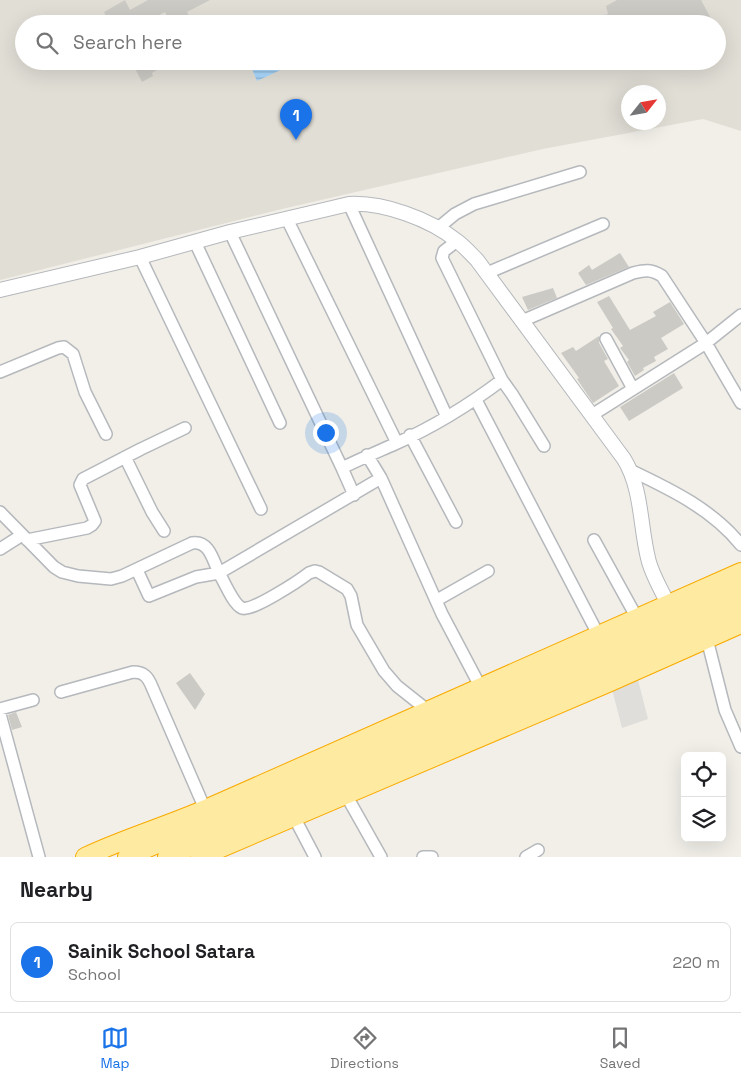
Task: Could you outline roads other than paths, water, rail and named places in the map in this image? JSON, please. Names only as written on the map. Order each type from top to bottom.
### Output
[{"type":"highway","points":[[85,857],[110,845],[204,809],[426,709],[599,636],[741,572]]},
{"type":"highway","points":[[167,857],[741,588]]},
{"type":"highway","points":[[127,857],[418,740],[602,669],[741,605]]},
{"type":"highway","points":[[200,857],[608,684],[741,624]]},
{"type":"street","points":[[438,228],[455,214],[474,204],[580,172]]},
{"type":"street","points":[[348,204],[447,417]]},
{"type":"street","points":[[0,290],[140,257],[230,232],[348,204],[366,204],[415,216],[458,241],[477,260],[632,471],[648,560],[668,604]]},
{"type":"street","points":[[287,219],[397,443]]},
{"type":"street","points":[[487,273],[603,224]]},
{"type":"street","points":[[230,232],[354,496]]},
{"type":"street","points":[[458,241],[444,251],[442,258],[502,380],[544,446]]},
{"type":"street","points":[[195,242],[280,423]]},
{"type":"street","points":[[140,257],[261,509]]},
{"type":"street","points":[[522,321],[633,273],[647,269],[655,271],[662,276],[706,343],[737,384],[741,403]]},
{"type":"street","points":[[592,416],[706,343],[741,315]]},
{"type":"street","points":[[606,339],[633,389]]},
{"type":"street","points":[[0,372],[64,347],[73,354],[85,392],[106,434]]},
{"type":"street","points":[[342,468],[397,443],[447,417],[476,400],[502,380]]},
{"type":"street","points":[[476,400],[599,636]]},
{"type":"street","points":[[0,549],[24,538],[87,528],[92,525],[95,521],[80,485],[81,481],[184,428]]},
{"type":"street","points":[[410,435],[456,522]]},
{"type":"street","points":[[367,455],[382,478],[442,614],[480,686]]},
{"type":"street","points":[[125,457],[152,512],[164,531]]},
{"type":"street","points":[[632,471],[689,500],[733,535],[741,545]]},
{"type":"street","points":[[137,570],[149,596],[196,577],[219,573],[382,478]]},
{"type":"street","points":[[0,512],[54,567],[62,572],[78,576],[111,578],[137,570],[192,543],[198,542],[208,549],[236,604],[246,610],[256,606],[314,571],[319,572],[347,589],[353,602],[357,625],[384,671],[397,686],[426,709]]},
{"type":"street","points":[[594,540],[637,618]]},
{"type":"street","points":[[437,600],[488,571]]},
{"type":"street","points":[[707,639],[725,710],[740,745]]},
{"type":"street","points":[[61,692],[133,672],[143,673],[152,687],[204,809]]},
{"type":"street","points":[[0,709],[32,700]]},
{"type":"street","points":[[0,714],[40,857]]},
{"type":"street","points":[[346,795],[381,857]]},
{"type":"street","points":[[294,817],[315,857]]},
{"type":"street","points":[[526,857],[538,850]]},
{"type":"street","points":[[423,857],[432,857]]},
{"type":"water","points":[[252,70],[281,70],[257,81]]},
{"type":"place","name":"Sainik School Satara","points":[[296,140]]}]
